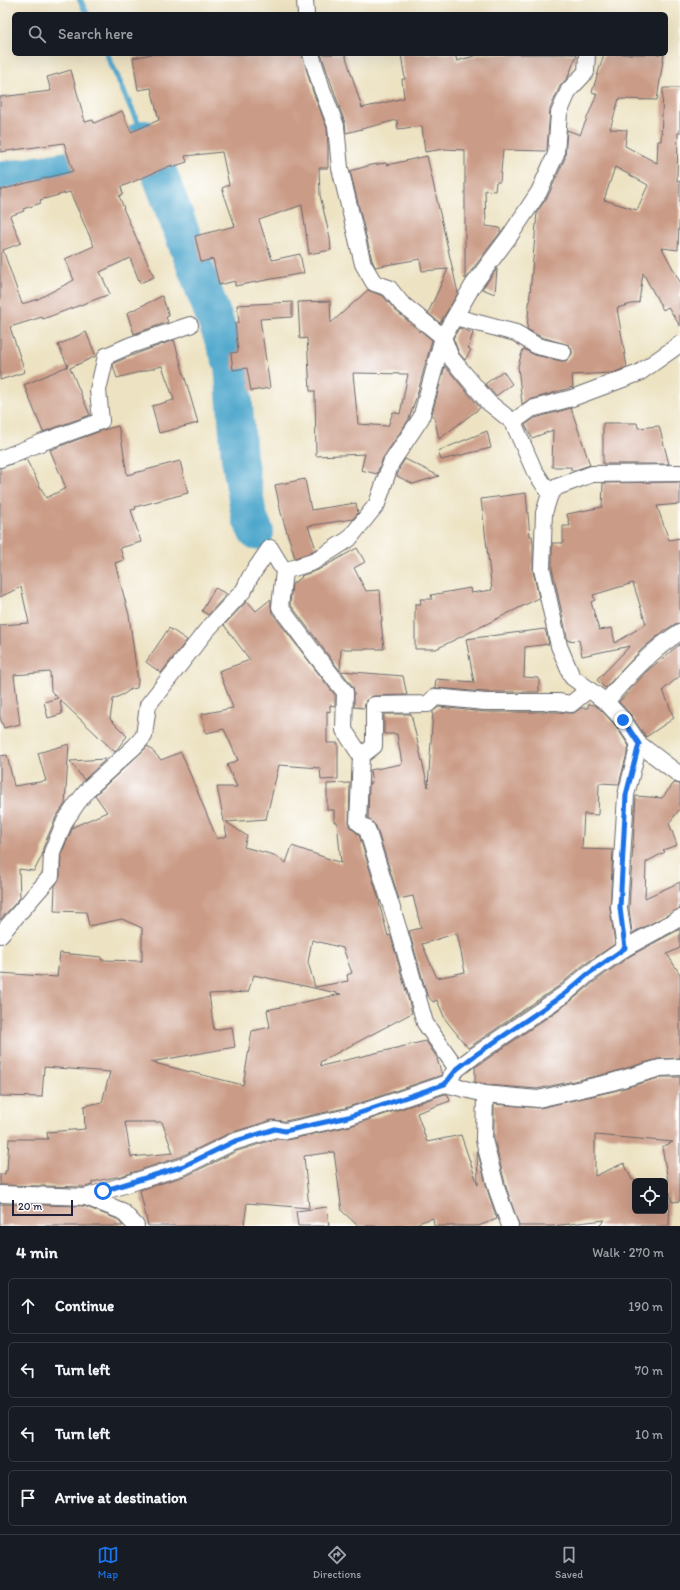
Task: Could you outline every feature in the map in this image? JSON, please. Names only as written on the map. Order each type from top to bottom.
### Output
[{"type":"street","points":[[305,0],[306,12]]},
{"type":"street","points":[[312,56],[322,90],[336,126],[340,168],[363,264],[374,283],[389,288],[401,303],[443,337],[451,358],[488,402],[513,422],[534,470],[550,494]]},
{"type":"street","points":[[284,572],[313,562],[350,538],[378,504],[391,463],[421,418],[443,337],[473,285],[511,234],[539,192],[556,154],[559,113],[569,90],[586,72],[587,56]]},
{"type":"street","points":[[454,317],[516,333],[537,346],[563,352]]},
{"type":"street","points":[[0,459],[101,421],[98,390],[106,356],[130,345],[190,325]]},
{"type":"street","points":[[513,422],[531,409],[572,398],[639,373],[680,344]]},
{"type":"street","points":[[680,473],[592,474],[557,488],[550,494],[544,513],[542,569],[559,646],[572,677],[606,702],[623,720],[639,744],[680,775]]},
{"type":"street","points":[[0,935],[50,876],[52,852],[65,821],[78,802],[90,787],[144,736],[148,705],[206,631],[244,590],[253,573],[270,548],[284,572],[280,607],[344,692],[344,730],[361,756],[358,822],[367,829],[400,934],[425,1023],[457,1069]]},
{"type":"street","points":[[606,702],[620,685],[667,641],[680,632]]},
{"type":"street","points":[[361,756],[374,746],[374,706],[428,704],[435,697],[485,702],[558,702],[571,704],[588,690]]},
{"type":"street","points":[[625,948],[620,908],[626,795],[639,744]]},
{"type":"street","points":[[86,1197],[184,1166],[233,1142],[275,1129],[285,1131],[348,1117],[445,1084],[457,1069],[566,993],[588,974],[625,948],[680,918]]},
{"type":"street","points":[[445,1084],[485,1094],[538,1099],[612,1082],[660,1068],[680,1067]]},
{"type":"street","points":[[485,1094],[484,1140],[497,1190],[510,1226]]},
{"type":"street","points":[[0,1194],[86,1197],[122,1211],[136,1226]]},
{"type":"building","points":[[142,56],[303,56],[313,92],[327,128],[328,168],[319,168],[320,195],[330,238],[331,250],[309,254],[302,205],[259,220],[272,260],[300,254],[304,273],[235,286],[235,281],[219,285],[213,259],[201,262],[195,236],[235,226],[222,188],[229,185],[222,152],[185,156],[187,162],[172,167],[172,165],[121,187],[123,194],[119,196],[123,208],[154,277],[140,283],[130,258],[100,272],[110,294],[43,319],[42,317],[10,327],[25,372],[0,380],[0,190],[73,171],[64,143],[0,152],[0,97],[51,91],[47,77],[71,70],[85,122],[93,120],[94,123],[122,111],[131,132],[159,120],[151,88],[138,90],[133,58]],"holes":[[[70,192],[94,246],[65,259],[74,280],[38,299],[22,304],[3,250],[21,243],[10,216],[24,211],[23,209],[41,203],[40,200]]]},
{"type":"building","points":[[322,56],[346,56],[362,108],[404,98],[402,79],[405,79],[401,56],[456,56],[457,61],[474,56],[576,56],[568,77],[560,86],[550,109],[547,151],[503,150],[500,182],[496,182],[495,191],[485,190],[486,226],[500,228],[500,233],[465,279],[465,150],[444,149],[425,152],[422,126],[398,129],[397,120],[346,133],[345,123]]},
{"type":"building","points":[[603,56],[664,56],[657,100],[619,99],[610,129],[627,130],[625,146],[657,163],[658,141],[661,141],[663,88],[680,88],[680,133],[678,133],[677,181],[680,181],[678,250],[662,248],[680,282],[680,326],[668,307],[663,310],[643,273],[639,302],[617,308],[627,367],[613,373],[572,375],[573,387],[529,400],[522,404],[518,366],[523,349],[535,355],[561,361],[566,361],[572,354],[572,350],[569,345],[541,337],[527,329],[537,212],[548,196],[565,158],[567,130],[580,135],[597,94],[592,92]],"holes":[[[615,167],[648,185],[637,210],[604,200]]]},
{"type":"building","points":[[427,156],[458,293],[440,323],[428,313],[448,269],[422,271],[420,259],[375,267],[350,171],[371,165],[386,163],[387,165]]},
{"type":"building","points":[[497,269],[495,294],[482,289]]},
{"type":"building","points":[[368,290],[383,296],[395,310],[419,332],[420,330],[432,340],[409,419],[383,458],[377,474],[361,470],[365,454],[316,456],[315,391],[310,391],[307,338],[300,339],[298,302],[330,301],[331,323]],"holes":[[[353,373],[408,374],[400,414],[393,412],[388,426],[358,424]]]},
{"type":"building","points":[[162,296],[169,316],[166,317],[168,322],[134,334],[127,313]]},
{"type":"building","points":[[292,302],[292,317],[260,319],[270,388],[251,391],[247,368],[233,370],[231,353],[238,352],[235,323],[239,322],[237,305]]},
{"type":"building","points":[[459,328],[473,333],[468,348],[471,350],[465,360],[459,353],[453,338]]},
{"type":"building","points":[[86,332],[96,356],[70,368],[90,415],[43,432],[24,385],[68,366],[58,345]]},
{"type":"building","points":[[174,340],[198,423],[159,433],[152,406],[174,400],[162,366],[117,378],[113,366],[114,363]]},
{"type":"building","points":[[445,366],[480,408],[439,439],[434,416],[432,416],[432,414]]},
{"type":"building","points":[[503,371],[512,384],[496,396],[485,384]]},
{"type":"building","points":[[571,408],[590,465],[575,470],[571,470],[571,467],[552,467],[553,430],[532,438],[525,425],[535,418]]},
{"type":"building","points":[[603,423],[637,423],[638,428],[659,426],[669,464],[603,464]]},
{"type":"building","points":[[118,426],[127,475],[180,461],[188,493],[135,507],[136,509],[131,510],[141,542],[120,548],[124,560],[115,563],[129,615],[138,681],[137,688],[131,689],[113,699],[110,719],[127,736],[115,752],[60,700],[62,714],[48,718],[44,702],[58,698],[51,691],[50,672],[14,675],[20,724],[4,728],[0,718],[0,625],[29,623],[21,587],[0,597],[0,468],[26,459],[46,498],[66,488],[50,450],[103,430]]},
{"type":"building","points":[[487,431],[491,448],[441,460],[438,451]]},
{"type":"building","points":[[405,459],[439,476],[413,484],[397,476]]},
{"type":"building","points":[[305,479],[311,510],[356,503],[358,513],[353,519],[308,526],[316,549],[295,558],[281,513],[275,485]]},
{"type":"building","points":[[680,482],[680,504],[657,506],[669,540],[680,538],[680,623],[675,624],[664,631],[643,648],[605,688],[597,680],[630,646],[582,656],[579,640],[568,641],[552,568],[552,543],[563,543],[563,526],[570,526],[567,514],[602,507],[603,483]],"holes":[[[633,583],[646,624],[615,643],[612,628],[599,630],[591,602],[595,600],[593,595]]]},
{"type":"building","points":[[526,493],[530,536],[532,536],[533,544],[533,571],[539,598],[436,649],[415,649],[415,604],[421,604],[420,599],[432,599],[431,595],[470,588],[471,593],[492,590],[481,499]]},
{"type":"building","points":[[357,548],[365,562],[354,568],[366,591],[380,590],[384,649],[341,649],[340,671],[290,604],[292,584],[302,577],[301,576],[318,570]]},
{"type":"building","points":[[215,588],[227,594],[208,615],[202,611]]},
{"type":"building","points":[[271,599],[272,613],[335,695],[335,706],[330,705],[330,712],[327,711],[327,743],[338,743],[338,779],[321,780],[320,768],[279,765],[266,819],[226,822],[247,836],[244,847],[274,855],[286,863],[292,846],[341,863],[337,822],[334,822],[334,810],[327,810],[327,784],[350,783],[349,826],[359,835],[380,903],[388,936],[390,935],[391,937],[412,1013],[320,1062],[321,1066],[426,1041],[438,1059],[442,1075],[345,1108],[285,1121],[272,1120],[230,1133],[180,1157],[121,1176],[92,1182],[92,1185],[85,1187],[0,1185],[0,1174],[5,1174],[5,1171],[7,1171],[9,1139],[48,1139],[47,1132],[85,1129],[84,1106],[102,1102],[110,1072],[44,1067],[42,1097],[0,1096],[0,973],[57,977],[60,953],[102,957],[101,960],[142,961],[142,928],[122,919],[89,926],[86,912],[54,911],[55,886],[60,876],[61,854],[73,827],[107,812],[95,795],[148,746],[161,760],[181,752],[217,839],[227,836],[217,787],[237,787],[227,765],[238,760],[224,729],[206,733],[202,714],[233,708],[219,671],[250,660],[224,625],[247,601],[256,611]],"holes":[[[312,940],[343,948],[352,973],[347,975],[348,981],[315,987],[308,962]],[[254,975],[341,994],[267,1010],[270,1027],[252,1031],[243,1085],[150,1062],[235,1047],[232,1027],[214,1030],[209,994],[248,992]],[[125,1122],[162,1122],[173,1153],[131,1157]]]},
{"type":"building","points":[[169,628],[187,640],[161,673],[146,662]]},
{"type":"building","points":[[545,629],[549,644],[525,647],[524,677],[539,678],[539,692],[485,692],[435,688],[436,679],[474,682],[466,639]]},
{"type":"building","points":[[680,644],[680,676],[663,690],[674,718],[646,737],[631,715],[619,702],[647,671]]},
{"type":"building","points":[[341,671],[403,676],[407,695],[373,696],[366,700],[364,708],[354,707],[353,687]]},
{"type":"building","points":[[588,704],[594,705],[600,709],[616,726],[629,746],[619,784],[599,783],[598,815],[584,814],[582,849],[613,850],[610,908],[615,944],[582,966],[560,985],[468,1048],[445,1019],[437,1000],[433,1002],[427,995],[409,931],[421,928],[413,896],[399,899],[376,826],[368,818],[369,783],[372,783],[370,770],[402,764],[397,734],[384,734],[384,714],[411,714],[428,787],[433,711],[439,707],[485,712],[570,713],[574,713],[581,708],[588,708]],"holes":[[[457,933],[465,972],[437,978],[422,944]]]},
{"type":"building","points":[[69,744],[65,804],[56,817],[43,848],[42,856],[34,871],[19,869],[20,898],[0,920],[0,756],[7,755],[14,786],[46,781],[38,753]]},
{"type":"building","points":[[106,759],[84,780],[70,761]]},
{"type":"building","points":[[674,783],[680,784],[680,809],[669,823],[677,845],[663,850],[665,852],[646,862],[645,898],[680,882],[680,909],[632,933],[629,908],[636,796],[662,798]]},
{"type":"building","points":[[680,929],[680,948],[667,954],[680,974],[680,1058],[658,1059],[610,1073],[537,1089],[487,1085],[475,1082],[475,1067],[571,1001],[630,956]]},
{"type":"building","points":[[662,1077],[680,1077],[680,1201],[672,1202],[670,1192],[669,1226],[599,1226],[605,1220],[552,1226],[519,1226],[506,1187],[494,1139],[494,1104],[540,1108],[614,1091]],"holes":[[[595,1135],[673,1142],[662,1147],[668,1178],[668,1214],[632,1214],[632,1180],[624,1163],[595,1176]]]},
{"type":"building","points":[[445,1094],[448,1095],[450,1101],[417,1113],[427,1142],[461,1135],[478,1185],[477,1150],[497,1219],[478,1226],[434,1226],[433,1218],[409,1226],[358,1226],[342,1211],[334,1152],[304,1156],[309,1208],[247,1203],[244,1226],[148,1226],[140,1190],[188,1175],[237,1151],[276,1139],[287,1140],[350,1126]]},
{"type":"building","points":[[0,1204],[84,1206],[117,1219],[123,1226],[0,1226]]},
{"type":"building","points":[[327,1207],[329,1226],[298,1226],[296,1211]]},
{"type":"waterway","points":[[80,0],[86,12]]},
{"type":"waterway","points":[[108,56],[143,135]]},
{"type":"waterway","points":[[0,180],[99,164],[144,138],[152,154],[232,365],[239,459],[249,516],[256,532]]},
{"type":"route","points":[[103,1191],[156,1176],[184,1166],[233,1142],[275,1129],[285,1131],[348,1117],[445,1084],[457,1069],[474,1056],[566,993],[588,974],[625,948],[620,908],[626,795],[639,744],[623,720]]}]
